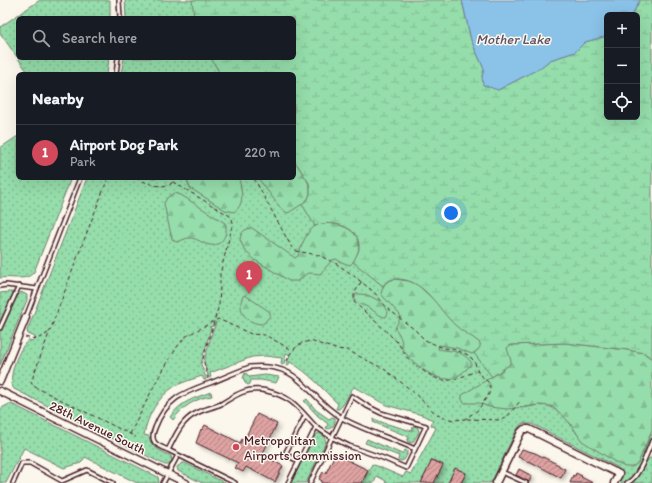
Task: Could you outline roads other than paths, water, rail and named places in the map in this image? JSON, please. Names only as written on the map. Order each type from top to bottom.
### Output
[{"type":"street","points":[[0,380],[26,317]]},
{"type":"street","name":"28th Avenue South","points":[[0,391],[186,483]]},
{"type":"street","points":[[496,483],[521,432],[524,429],[529,429],[619,474],[614,483]]},
{"type":"lane","points":[[119,0],[120,16]]},
{"type":"lane","points":[[116,72],[118,60]]},
{"type":"lane","points":[[26,317],[79,180]]},
{"type":"lane","points":[[0,286],[20,286],[37,289]]},
{"type":"lane","points":[[0,328],[20,286]]},
{"type":"lane","points":[[235,483],[158,446],[153,440],[153,433],[163,411],[178,396],[189,390],[209,384],[250,367],[271,367],[283,370],[304,383],[329,408],[341,417],[365,429],[415,449]]},
{"type":"lane","points":[[168,450],[179,429],[185,421],[194,414],[219,404],[241,392],[258,389],[282,395],[298,407],[316,427],[331,437],[349,446],[406,468],[426,426],[381,413],[352,396],[331,437],[310,483]]},
{"type":"lane","points":[[298,461],[287,455],[286,452],[305,416]]},
{"type":"lane","points":[[288,483],[316,427]]},
{"type":"lane","points":[[627,483],[630,482],[636,475],[644,463],[652,441]]},
{"type":"lane","points":[[164,483],[178,455]]},
{"type":"lane","points":[[12,483],[22,463],[30,463],[66,483]]},
{"type":"lane","points":[[63,482],[87,470],[113,483]]},
{"type":"lane","points":[[502,472],[526,483]]},
{"type":"water","name":"Mother Lake","points":[[462,0],[640,0],[634,12],[604,12],[604,37],[585,42],[575,52],[550,60],[540,68],[498,90],[483,85],[482,77],[484,69],[471,40]]},
{"type":"place","name":"Airport Dog Park","points":[[249,294]]},
{"type":"place","name":"Metropolitan Airports Commission","points":[[236,447]]}]
